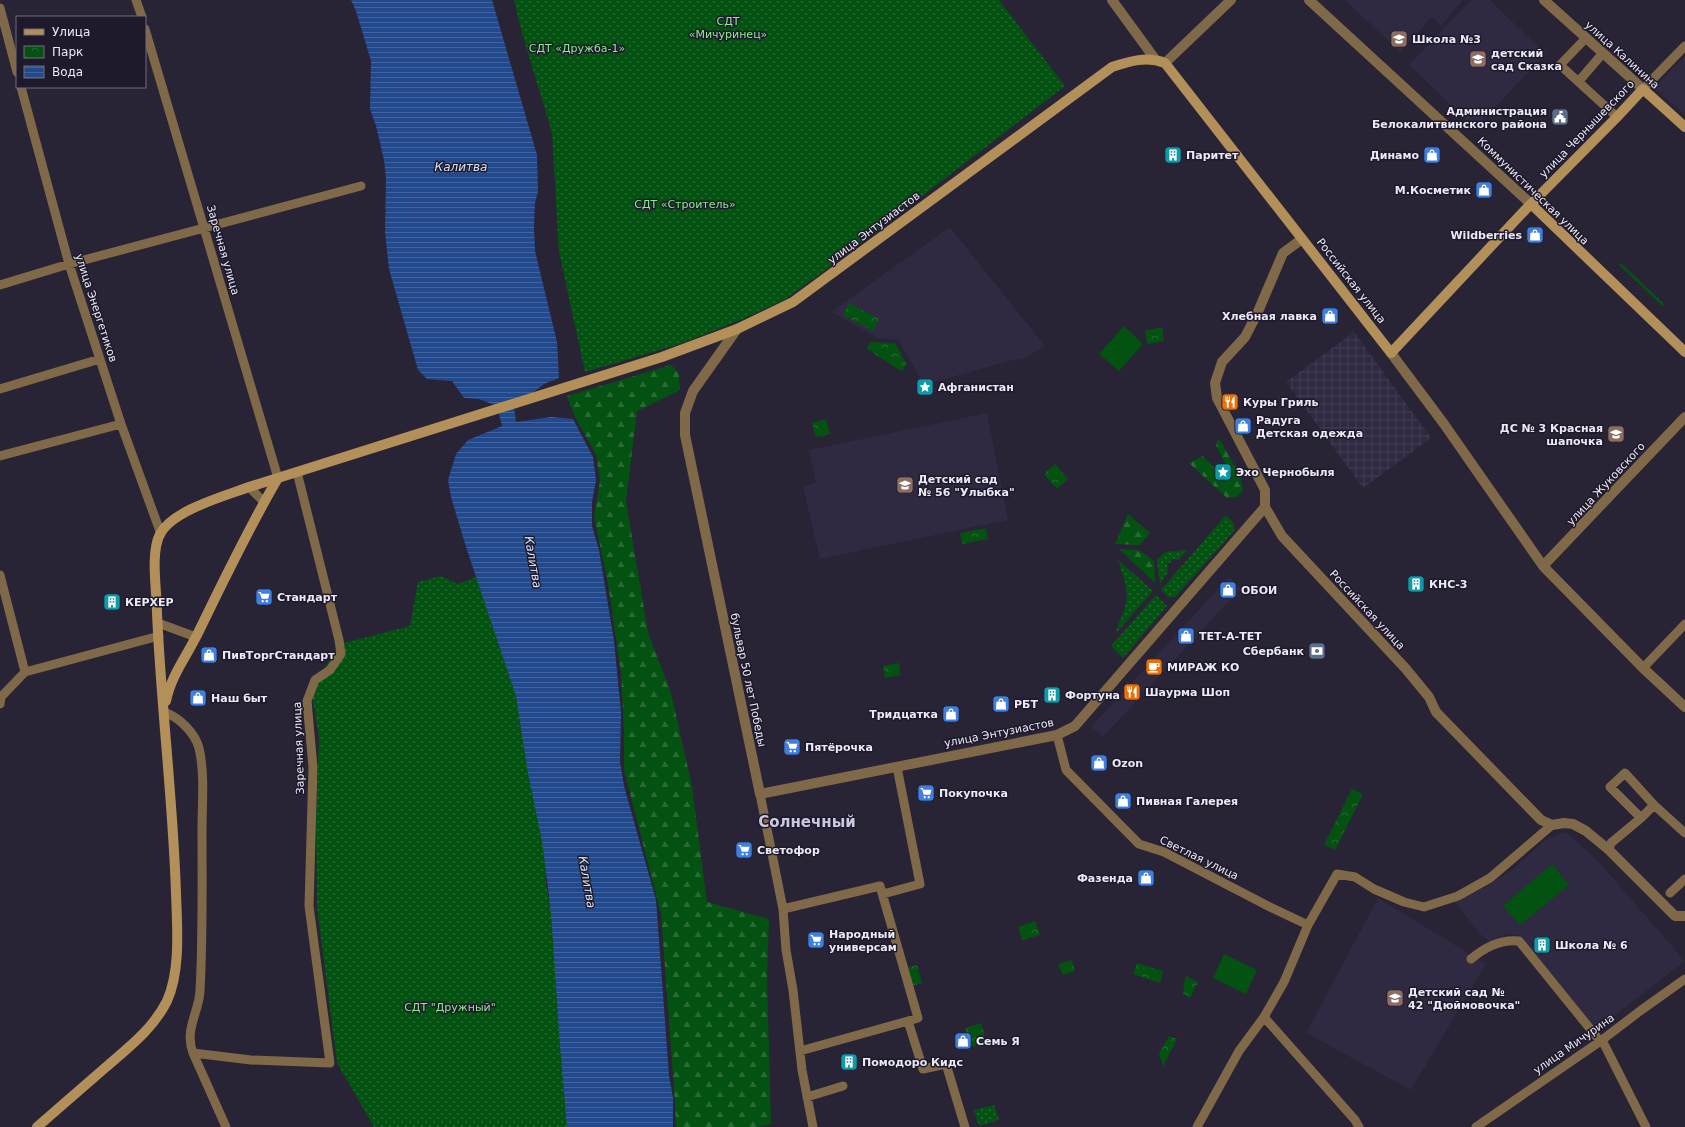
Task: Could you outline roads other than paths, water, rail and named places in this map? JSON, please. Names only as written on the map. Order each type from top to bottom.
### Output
[{"type":"main road","points":[[1155,59],[1165,63]]},
{"type":"main road","name":"улица Энтузиастов","points":[[160,534],[170,523],[198,506],[249,487],[662,357],[738,329],[793,302],[1112,67],[1132,60],[1155,59]]},
{"type":"main road","name":"Российская улица","points":[[1165,63],[1391,353]]},
{"type":"main road","name":"улица Чернышевского","points":[[1391,353],[1531,204],[1617,117],[1642,89]]},
{"type":"main road","name":"улица Калинина","points":[[1642,89],[1685,127]]},
{"type":"main road","name":"Коммунистическая улица","points":[[1531,204],[1685,352]]},
{"type":"main road","points":[[164,712],[168,692],[175,673],[196,637],[253,520],[278,478]]},
{"type":"main road","points":[[37,1127],[150,1028],[167,1001],[174,980],[177,930],[175,843],[164,712],[155,557],[160,534]]},
{"type":"street","points":[[136,0],[142,16]]},
{"type":"street","points":[[1112,0],[1155,59]]},
{"type":"street","points":[[1165,63],[1231,0]]},
{"type":"street","name":"Коммунистическая улица","points":[[1309,0],[1531,204]]},
{"type":"street","name":"улица Калинина","points":[[1544,0],[1642,89]]},
{"type":"street","points":[[0,8],[16,68]]},
{"type":"street","name":"Заречная улица","points":[[146,32],[278,478]]},
{"type":"street","points":[[1586,38],[1560,65],[1617,117]]},
{"type":"street","name":"улица Чернышевского","points":[[1642,89],[1685,46]]},
{"type":"street","points":[[1578,81],[1602,53]]},
{"type":"street","name":"улица Энергетиков","points":[[21,88],[69,264],[121,424],[160,534]]},
{"type":"street","points":[[0,285],[69,264],[361,186]]},
{"type":"street","name":"Российская улица","points":[[1302,240],[1283,253],[1257,314],[1245,337],[1222,362],[1214,383],[1217,398],[1222,410],[1265,490],[1265,507],[1282,536],[1406,669],[1429,697],[1436,712],[1541,820],[1552,825]]},
{"type":"street","name":"бульвар 50 лет Победы","points":[[738,329],[692,390],[685,413],[685,435],[760,794],[782,910],[800,1051],[813,1127]]},
{"type":"street","name":"Российская улица","points":[[1391,353],[1444,424],[1543,566],[1643,668],[1685,706]]},
{"type":"street","points":[[0,389],[100,359]]},
{"type":"street","name":"улица Жуковского","points":[[1543,566],[1685,417]]},
{"type":"street","points":[[0,456],[121,424]]},
{"type":"street","name":"Заречная улица","points":[[193,1052],[251,1060],[330,1063],[309,906],[313,767],[307,701],[315,680],[330,670],[341,654],[339,640],[297,472]]},
{"type":"street","points":[[249,487],[264,502]]},
{"type":"street","name":"улица Энтузиастов","points":[[760,794],[1058,735],[1075,726],[1265,507]]},
{"type":"street","points":[[0,575],[25,672]]},
{"type":"street","points":[[158,623],[196,637]]},
{"type":"street","points":[[1643,668],[1685,624]]},
{"type":"street","points":[[0,704],[1,697],[25,672],[159,636]]},
{"type":"street","points":[[164,712],[172,715],[185,724],[198,746],[202,778],[200,993],[192,1021],[190,1045],[226,1127]]},
{"type":"street","name":"Светлая улица","points":[[1058,735],[1066,770],[1139,844],[1164,852],[1308,925]]},
{"type":"street","points":[[883,894],[920,884],[896,767]]},
{"type":"street","points":[[1641,818],[1610,787],[1625,774],[1654,805],[1685,833]]},
{"type":"street","points":[[1609,850],[1611,843],[1654,805]]},
{"type":"street","points":[[1197,1127],[1239,1051],[1264,1018],[1284,982],[1308,925],[1337,874],[1355,877],[1374,889],[1404,902],[1424,907],[1458,896],[1490,878],[1552,825],[1564,823],[1573,824],[1586,831],[1609,850],[1675,916],[1685,916]]},
{"type":"street","points":[[1670,893],[1685,879]]},
{"type":"street","points":[[782,910],[880,886],[918,1018],[800,1051]]},
{"type":"street","points":[[1471,959],[1481,950],[1496,943],[1510,940],[1519,941],[1601,1041],[1646,1127]]},
{"type":"street","name":"улица Мичурина","points":[[1476,1127],[1601,1041],[1685,979]]},
{"type":"street","points":[[1264,1018],[1355,1120],[1359,1127]]},
{"type":"street","points":[[908,1021],[923,1069],[946,1064],[965,1127]]},
{"type":"street","points":[[807,1096],[843,1086]]},
{"type":"water","name":"Калитва","points":[[351,0],[492,0],[537,155],[538,191],[535,203],[535,251],[557,342],[559,378],[544,384],[514,407],[516,422],[551,417],[573,419],[593,457],[596,480],[592,502],[592,526],[599,550],[614,641],[621,712],[620,762],[624,786],[656,900],[669,1075],[673,1098],[673,1127],[567,1127],[551,912],[542,841],[528,773],[516,696],[466,547],[451,497],[448,480],[456,454],[468,440],[502,426],[497,406],[479,399],[464,398],[452,381],[427,379],[418,370],[389,269],[385,232],[386,178],[384,160],[376,126],[370,109],[371,61],[356,11]]},
{"type":"place","name":"Школа №3","points":[[1399,39]]},
{"type":"place","name":"детский сад Сказка","points":[[1478,59]]},
{"type":"place","name":"Администрация Белокалитвинского района","points":[[1560,117]]},
{"type":"place","name":"Паритет","points":[[1173,155]]},
{"type":"place","name":"Динамо","points":[[1432,155]]},
{"type":"place","name":"М.Косметик","points":[[1484,190]]},
{"type":"place","name":"Wildberries","points":[[1535,235]]},
{"type":"place","name":"Хлебная лавка","points":[[1330,316]]},
{"type":"place","name":"Афганистан","points":[[925,387]]},
{"type":"place","name":"Куры Гриль","points":[[1230,402]]},
{"type":"place","name":"Радуга Детская одежда","points":[[1243,426]]},
{"type":"place","name":"ДС № 3 Красная шапочка","points":[[1616,434]]},
{"type":"place","name":"Эхо Чернобыля","points":[[1223,472]]},
{"type":"place","name":"Детский сад № 56 \"Улыбка\"","points":[[905,485]]},
{"type":"place","name":"КНС-3","points":[[1416,584]]},
{"type":"place","name":"ОБОИ","points":[[1228,590]]},
{"type":"place","name":"Стандарт","points":[[264,597]]},
{"type":"place","name":"КЕРХЕР","points":[[112,602]]},
{"type":"place","name":"ТЕТ-А-ТЕТ","points":[[1186,636]]},
{"type":"place","name":"Сбербанк","points":[[1317,651]]},
{"type":"place","name":"ПивТоргСтандарт","points":[[209,655]]},
{"type":"place","name":"МИРАЖ КО","points":[[1154,667]]},
{"type":"place","name":"Шаурма Шоп","points":[[1132,692]]},
{"type":"place","name":"Фортуна","points":[[1052,695]]},
{"type":"place","name":"Наш быт","points":[[198,698]]},
{"type":"place","name":"РБТ","points":[[1001,704]]},
{"type":"place","name":"Тридцатка","points":[[951,714]]},
{"type":"place","name":"Пятёрочка","points":[[792,747]]},
{"type":"place","name":"Ozon","points":[[1099,763]]},
{"type":"place","name":"Покупочка","points":[[926,793]]},
{"type":"place","name":"Пивная Галерея","points":[[1123,801]]},
{"type":"place","name":"Светофор","points":[[744,850]]},
{"type":"place","name":"Фазенда","points":[[1146,878]]},
{"type":"place","name":"Народный универсам","points":[[816,940]]},
{"type":"place","name":"Школа № 6","points":[[1542,945]]},
{"type":"place","name":"Детский сад № 42 \"Дюймовочка\"","points":[[1395,998]]},
{"type":"place","name":"Семь Я","points":[[963,1041]]},
{"type":"place","name":"Помодоро Кидс","points":[[849,1062]]},
{"type":"district","name":"Солнечный","points":[[807,822]]},
{"type":"park label","name":"СДТ «Мичуринец»","points":[[728,27]]},
{"type":"park label","name":"СДТ «Дружба-1»","points":[[577,48]]},
{"type":"park label","name":"СДТ «Строитель»","points":[[685,204]]},
{"type":"park label","name":"СДТ \"Дружный\"","points":[[450,1007]]}]
